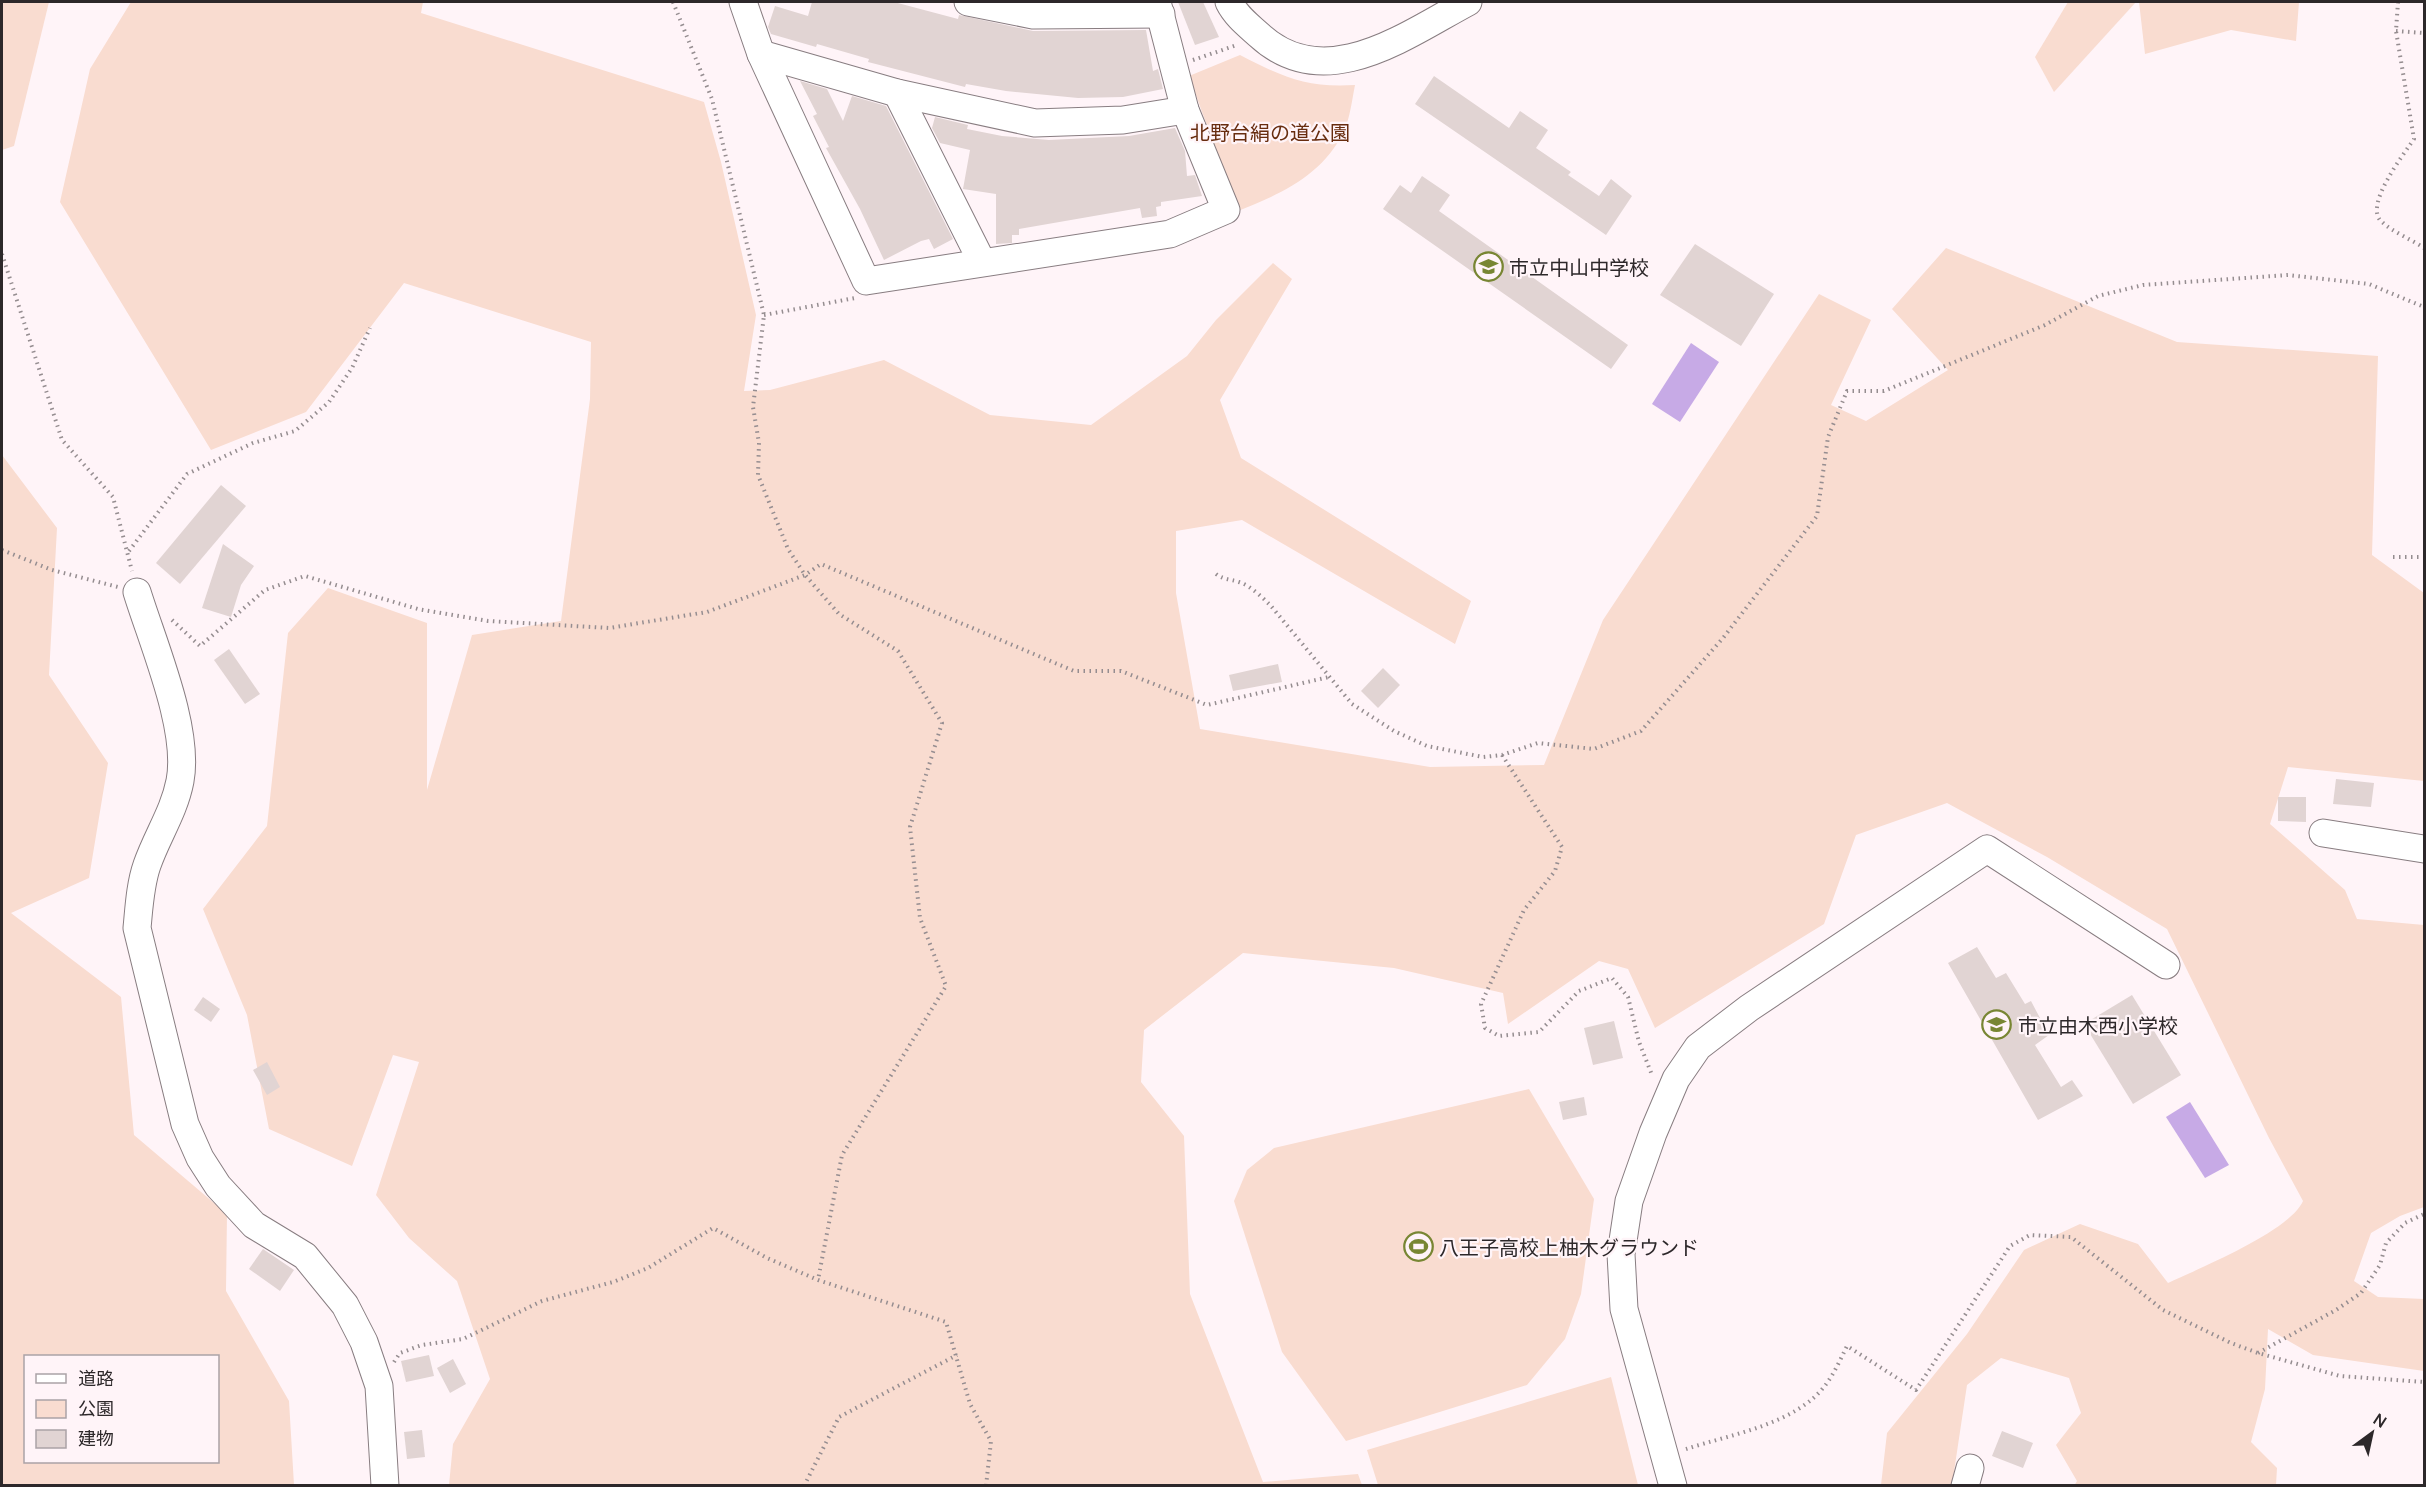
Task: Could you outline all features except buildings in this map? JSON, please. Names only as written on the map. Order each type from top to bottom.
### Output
[{"type":"street","points":[[743,2],[761,54],[866,281],[1170,234],[1226,210],[1185,110],[1159,8],[1033,15],[968,2]]},
{"type":"street","points":[[1229,2],[1240,18],[1268,44],[1301,59],[1340,62],[1373,53],[1468,2]]},
{"type":"street","points":[[761,54],[897,93],[1035,123],[1123,120],[1185,110]]},
{"type":"street","points":[[897,93],[982,262]]},
{"type":"street","points":[[137,592],[180,729],[183,754],[174,808],[146,866],[137,928],[185,1124],[200,1158],[218,1186],[254,1225],[305,1256],[345,1305],[364,1342],[379,1386],[385,1485]]},
{"type":"street","points":[[2323,833],[2424,849]]},
{"type":"street","points":[[1673,1485],[1624,1309],[1621,1254],[1629,1201],[1653,1133],[1676,1079],[1698,1047],[1749,1008],[1987,849],[2166,966]]},
{"type":"path","points":[[674,2],[712,99],[764,315],[753,407],[759,443],[758,475],[788,549],[805,575],[839,614],[898,651],[942,723],[910,827],[920,918],[946,986],[842,1155],[818,1280]]},
{"type":"path","points":[[2398,2],[2396,31],[2414,139],[2379,196],[2376,210],[2379,220],[2424,248]]},
{"type":"path","points":[[2396,31],[2424,33]]},
{"type":"path","points":[[1175,67],[1261,37]]},
{"type":"path","points":[[2,254],[62,441],[113,497],[137,592],[52,570],[2,550]]},
{"type":"path","points":[[1216,574],[1224,580],[1241,582],[1271,606],[1352,704],[1394,731],[1427,746],[1483,757],[1502,755],[1538,743],[1594,749],[1641,731],[1723,638],[1817,516],[1828,437],[1847,391],[1884,392],[2046,325],[2097,296],[2143,285],[2288,275],[2369,284],[2424,307]]},
{"type":"path","points":[[764,315],[873,295],[880,279]]},
{"type":"path","points":[[128,552],[187,474],[254,442],[295,431],[329,402],[352,368],[370,328]]},
{"type":"path","points":[[2393,557],[2424,557]]},
{"type":"path","points":[[170,619],[200,646],[265,590],[305,576],[418,609],[488,621],[609,628],[707,612],[805,575],[821,564],[1074,670],[1121,671],[1207,705],[1329,677]]},
{"type":"path","points":[[1502,755],[1563,847],[1555,871],[1524,910],[1481,1004],[1485,1028],[1500,1036],[1539,1032],[1579,991],[1612,978],[1628,997],[1639,1042],[1665,1108]]},
{"type":"path","points":[[2258,1353],[2336,1310],[2361,1293],[2380,1265],[2386,1243],[2405,1223],[2424,1214]]},
{"type":"path","points":[[379,1386],[400,1353],[422,1345],[463,1339],[542,1301],[613,1282],[648,1268],[713,1228],[766,1258],[818,1280],[946,1322],[970,1404],[991,1441],[986,1485]]},
{"type":"path","points":[[1665,1456],[1775,1420],[1809,1402],[1826,1384],[1847,1347],[1916,1390],[2010,1246],[2030,1235],[2049,1234],[2071,1237],[2163,1310],[2258,1353],[2340,1376],[2424,1382]]},
{"type":"path","points":[[804,1485],[839,1417],[957,1355]]},
{"type":"green space","points":[[2,2],[49,2],[14,146],[2,150]]},
{"type":"green space","points":[[131,2],[423,2],[421,13],[704,102],[721,162],[756,315],[744,391],[770,390],[884,360],[990,415],[1091,425],[1187,356],[1216,320],[1273,263],[1292,279],[1220,400],[1241,458],[1471,601],[1455,644],[1242,520],[1176,531],[1176,593],[1200,729],[1430,767],[1544,765],[1603,620],[1819,294],[1871,320],[1831,405],[1866,421],[1948,370],[1892,309],[1946,248],[2177,342],[2378,356],[2372,555],[2424,593],[2424,781],[2288,767],[2270,824],[2345,890],[2357,919],[2424,925],[2424,1207],[2400,1216],[2371,1233],[2354,1281],[2378,1297],[2424,1299],[2424,1371],[2313,1355],[2268,1329],[2265,1389],[2251,1442],[2277,1468],[2276,1485],[2074,1486],[2077,1481],[2056,1445],[2081,1413],[2069,1378],[2001,1358],[1967,1385],[1952,1485],[1881,1485],[1887,1433],[1967,1334],[2024,1250],[2080,1224],[2138,1244],[2168,1283],[2263,1237],[2294,1213],[2303,1201],[2269,1138],[2167,929],[2047,857],[1947,803],[1856,835],[1824,924],[1655,1028],[1628,969],[1599,961],[1508,1024],[1503,993],[1394,968],[1243,953],[1144,1030],[1141,1082],[1184,1136],[1190,1294],[1263,1482],[1358,1474],[1362,1485],[449,1485],[453,1444],[490,1379],[457,1281],[409,1238],[376,1195],[419,1062],[393,1055],[352,1166],[269,1129],[247,1015],[203,909],[267,826],[288,633],[328,588],[427,623],[427,790],[472,635],[561,621],[590,399],[591,342],[404,283],[306,412],[211,450],[60,202],[90,69]]},
{"type":"green space","points":[[2068,2],[2136,2],[2054,92],[2035,57]]},
{"type":"green space","points":[[2139,2],[2299,2],[2296,41],[2231,30],[2145,54]]},
{"type":"green space","name":"北野台絹の道公園","points":[[1240,55],[1282,75],[1308,83],[1355,85],[1344,131],[1325,160],[1285,190],[1238,211],[1189,76]]},
{"type":"green space","points":[[2,455],[57,528],[49,675],[108,763],[89,878],[11,913],[121,997],[134,1135],[227,1214],[226,1291],[289,1401],[294,1485],[2,1485]]},
{"type":"green space","name":"八王子高校上柚木グラウンド","points":[[1529,1089],[1594,1199],[1581,1294],[1565,1339],[1527,1385],[1346,1441],[1282,1352],[1234,1201],[1247,1170],[1274,1148]]},
{"type":"green space","points":[[1611,1377],[1638,1485],[1378,1485],[1367,1450]]},
{"type":"shaded area","points":[[1691,343],[1719,362],[1680,422],[1652,404]]},
{"type":"shaded area","points":[[2190,1102],[2229,1165],[2205,1178],[2166,1117]]},
{"type":"place","name":"市立中山中学校","points":[[1488,267]]},
{"type":"place","name":"市立由木西小学校","points":[[1997,1025]]},
{"type":"place","name":"八王子高校上柚木グラウンド","points":[[1418,1247]]}]
